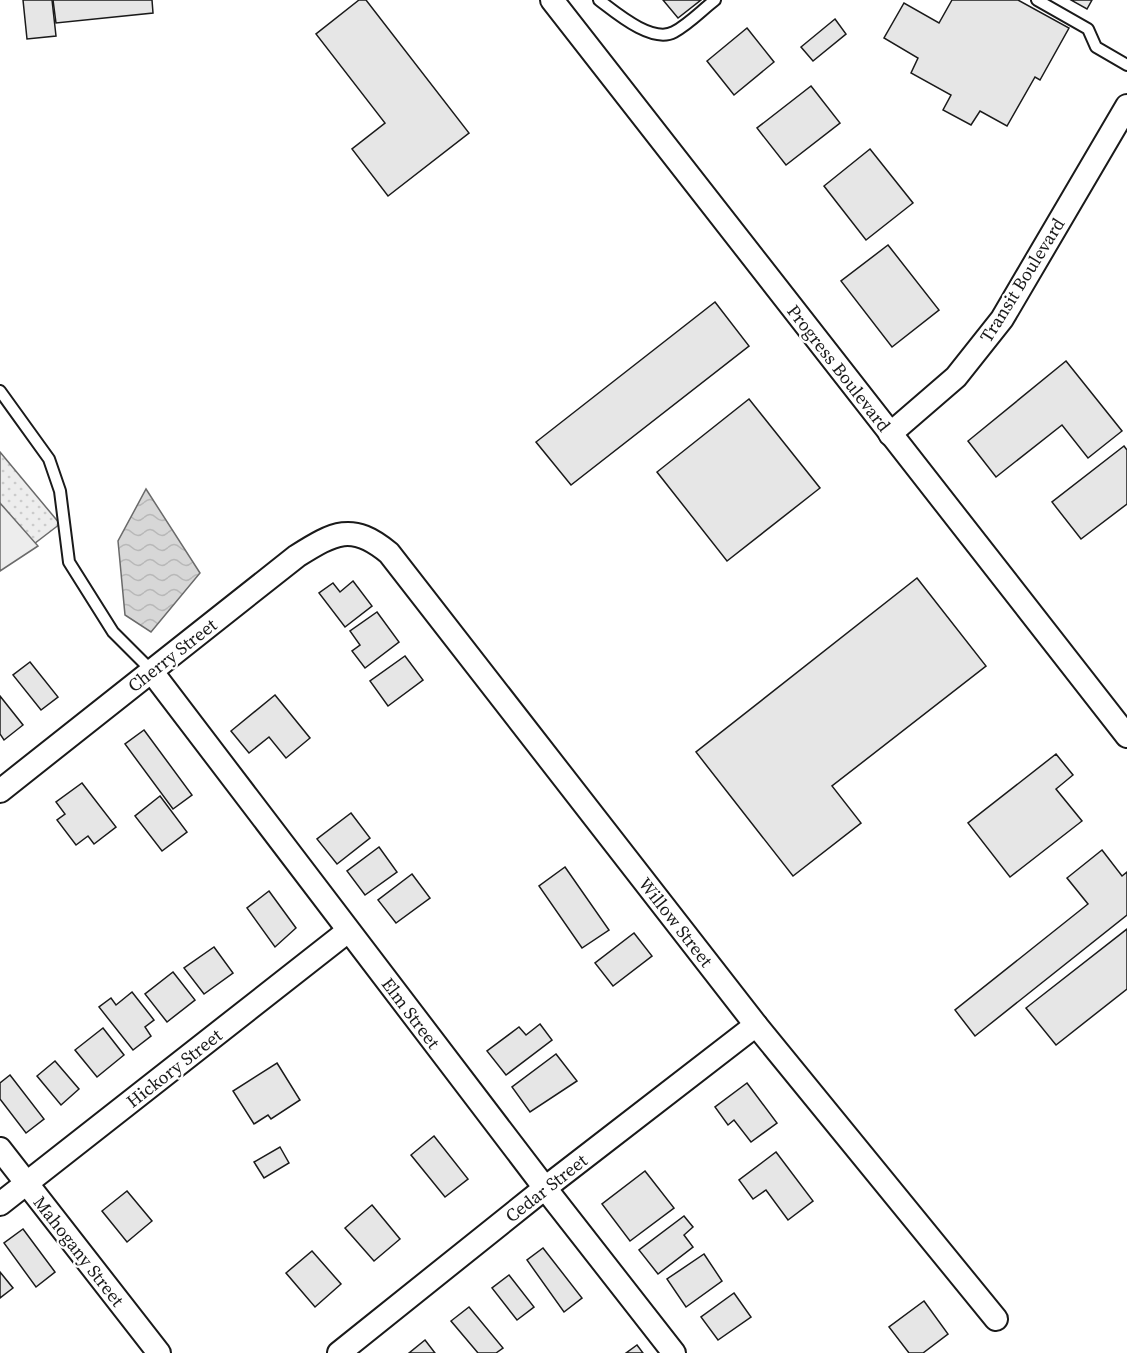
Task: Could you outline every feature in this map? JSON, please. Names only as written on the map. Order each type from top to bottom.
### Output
[{"type":"street","name":"Progress Boulevard","points":[[561,3],[890,434],[1127,736]]},
{"type":"street","name":"Transit Boulevard","points":[[890,434],[956,377],[1002,319],[1127,106]]},
{"type":"street","name":"Cherry Street","points":[[0,791],[297,556],[325,539],[351,532]]},
{"type":"street","name":"Willow Street","points":[[351,532],[372,539],[389,553],[756,1025],[996,1319]]},
{"type":"street","name":"Elm Street","points":[[152,672],[348,931],[674,1353]]},
{"type":"street","name":"Hickory Street","points":[[0,1204],[348,931]]},
{"type":"street","name":"Cedar Street","points":[[339,1353],[545,1188],[756,1025]]},
{"type":"street","name":"Mahogany Street","points":[[0,1149],[159,1353]]},
{"type":"lane","points":[[598,0],[626,21],[653,34],[672,33],[715,0]]},
{"type":"lane","points":[[1037,0],[1088,29],[1096,46],[1127,65]]},
{"type":"lane","points":[[0,391],[50,459],[60,491],[69,562],[113,632],[152,672]]},
{"type":"shaded area","points":[[0,452],[60,524],[0,570]]},
{"type":"shaded area","points":[[0,503],[38,546],[0,571]]},
{"type":"water","points":[[146,489],[200,573],[151,632],[125,615],[118,541]]},
{"type":"building","points":[[23,0],[52,0],[56,36],[27,39]]},
{"type":"building","points":[[53,0],[152,0],[153,13],[56,23]]},
{"type":"building","points":[[359,0],[366,0],[469,133],[388,196],[352,149],[385,123],[316,34]]},
{"type":"building","points":[[663,0],[701,0],[678,18]]},
{"type":"building","points":[[952,0],[1018,0],[1069,28],[1040,80],[1035,77],[1007,126],[980,111],[971,125],[943,110],[951,95],[911,73],[918,58],[884,38],[904,3],[939,23]]},
{"type":"building","points":[[1071,0],[1092,0],[1087,9]]},
{"type":"building","points":[[835,19],[846,34],[813,61],[801,47]]},
{"type":"building","points":[[747,28],[774,62],[734,95],[707,61]]},
{"type":"building","points":[[811,86],[840,123],[786,165],[757,128]]},
{"type":"building","points":[[870,149],[913,203],[866,240],[824,186]]},
{"type":"building","points":[[888,245],[939,310],[892,347],[841,281]]},
{"type":"building","points":[[715,302],[749,346],[571,485],[536,442]]},
{"type":"building","points":[[1066,361],[1122,431],[1088,458],[1062,425],[996,477],[968,441]]},
{"type":"building","points":[[749,399],[820,488],[727,561],[657,472]]},
{"type":"building","points":[[1124,446],[1127,450],[1127,504],[1081,539],[1052,502]]},
{"type":"building","points":[[917,578],[986,666],[832,786],[861,823],[793,876],[696,752]]},
{"type":"building","points":[[353,581],[372,606],[345,627],[319,593],[333,583],[340,592]]},
{"type":"building","points":[[377,612],[399,642],[365,668],[352,651],[360,645],[350,631]]},
{"type":"building","points":[[405,656],[423,680],[388,706],[370,681]]},
{"type":"building","points":[[30,662],[58,697],[41,710],[13,675]]},
{"type":"building","points":[[275,695],[310,738],[286,758],[269,737],[249,753],[231,731]]},
{"type":"building","points":[[0,696],[23,725],[4,740],[0,734]]},
{"type":"building","points":[[144,730],[192,795],[173,809],[125,744]]},
{"type":"building","points":[[1056,754],[1073,775],[1056,789],[1082,821],[1010,877],[968,823]]},
{"type":"building","points":[[82,783],[116,827],[94,844],[88,836],[76,845],[57,820],[65,814],[56,802]]},
{"type":"building","points":[[160,796],[187,832],[162,851],[135,816]]},
{"type":"building","points":[[351,813],[370,838],[337,864],[317,839]]},
{"type":"building","points":[[379,847],[397,872],[365,895],[347,871]]},
{"type":"building","points":[[1102,850],[1122,876],[1127,872],[1127,915],[975,1036],[955,1010],[1088,904],[1067,878]]},
{"type":"building","points":[[565,867],[609,930],[582,948],[539,886]]},
{"type":"building","points":[[412,874],[430,898],[396,923],[378,900]]},
{"type":"building","points":[[269,891],[296,928],[275,947],[247,908]]},
{"type":"building","points":[[1127,929],[1127,989],[1056,1045],[1026,1008]]},
{"type":"building","points":[[634,933],[652,956],[613,986],[595,963]]},
{"type":"building","points":[[214,947],[233,973],[204,994],[184,968]]},
{"type":"building","points":[[173,972],[195,1000],[167,1022],[145,994]]},
{"type":"building","points":[[132,992],[154,1020],[145,1027],[151,1036],[133,1050],[99,1007],[111,998],[116,1005]]},
{"type":"building","points":[[540,1024],[552,1040],[506,1075],[487,1051],[519,1027],[526,1035]]},
{"type":"building","points":[[103,1028],[124,1055],[97,1077],[75,1050]]},
{"type":"building","points":[[556,1054],[577,1081],[530,1112],[512,1087]]},
{"type":"building","points":[[55,1061],[79,1089],[61,1105],[37,1076]]},
{"type":"building","points":[[277,1063],[300,1100],[271,1119],[268,1115],[254,1124],[233,1091]]},
{"type":"building","points":[[10,1075],[44,1119],[26,1133],[0,1099],[0,1083]]},
{"type":"building","points":[[747,1083],[777,1123],[751,1142],[734,1120],[728,1125],[715,1107]]},
{"type":"building","points":[[434,1136],[468,1179],[445,1197],[411,1155]]},
{"type":"building","points":[[280,1147],[289,1163],[264,1178],[254,1162]]},
{"type":"building","points":[[776,1152],[813,1201],[788,1220],[766,1190],[753,1199],[739,1180]]},
{"type":"building","points":[[645,1171],[674,1208],[630,1241],[602,1204]]},
{"type":"building","points":[[127,1191],[152,1221],[127,1242],[102,1211]]},
{"type":"building","points":[[372,1205],[400,1239],[374,1261],[345,1228]]},
{"type":"building","points":[[684,1216],[693,1227],[684,1235],[693,1247],[658,1274],[639,1250]]},
{"type":"building","points":[[23,1229],[55,1272],[36,1287],[4,1243]]},
{"type":"building","points":[[543,1248],[582,1298],[564,1312],[527,1260]]},
{"type":"building","points":[[312,1251],[341,1284],[315,1307],[286,1273]]},
{"type":"building","points":[[704,1254],[722,1281],[686,1307],[667,1279]]},
{"type":"building","points":[[0,1272],[13,1288],[0,1298]]},
{"type":"building","points":[[509,1275],[534,1307],[517,1320],[492,1288]]},
{"type":"building","points":[[734,1293],[751,1317],[718,1340],[701,1317]]},
{"type":"building","points":[[924,1301],[948,1334],[923,1353],[909,1353],[889,1327]]},
{"type":"building","points":[[469,1307],[503,1348],[496,1353],[478,1353],[451,1321]]},
{"type":"building","points":[[425,1340],[435,1353],[409,1353]]},
{"type":"building","points":[[637,1345],[643,1353],[626,1353]]}]
